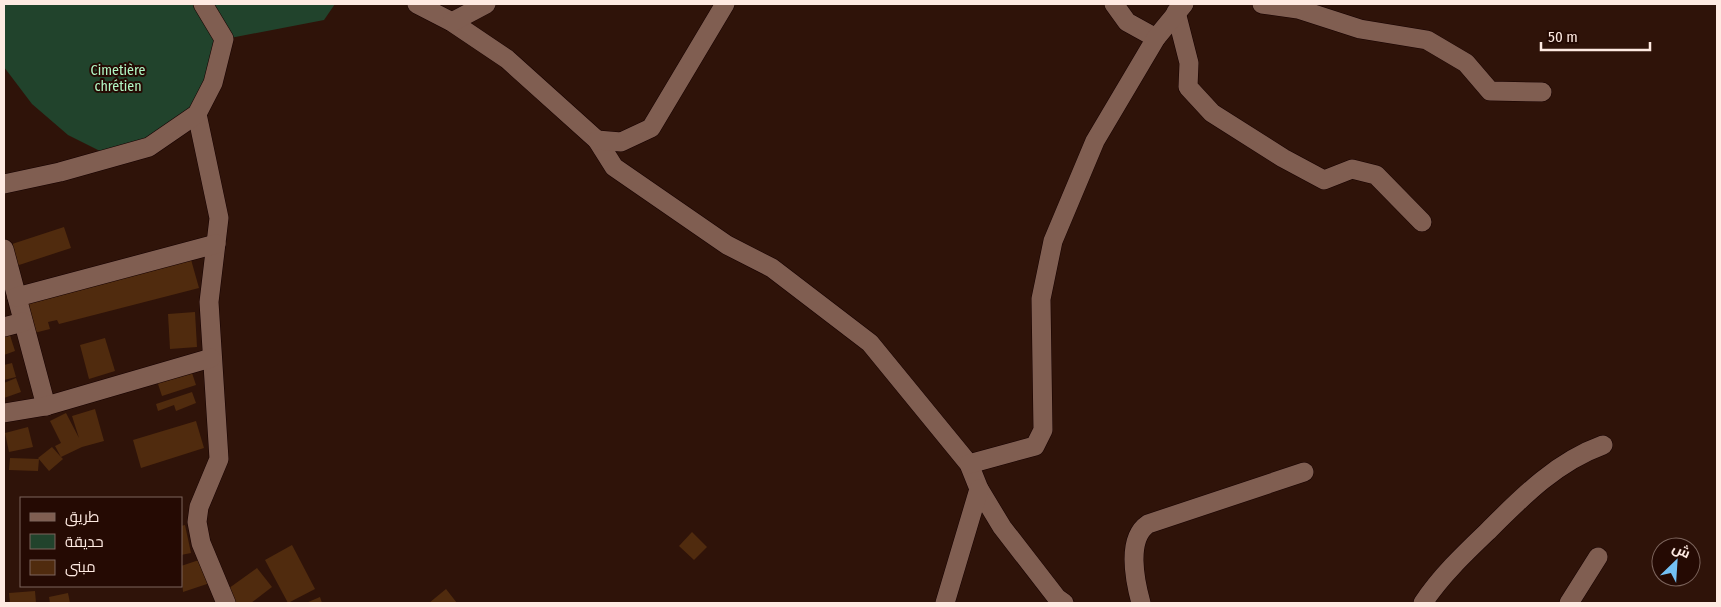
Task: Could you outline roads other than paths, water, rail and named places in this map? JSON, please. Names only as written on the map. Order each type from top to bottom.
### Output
[{"type":"street","points":[[4,184],[60,172],[149,147],[197,114],[213,83],[224,38],[203,4]]},
{"type":"street","points":[[417,4],[452,22],[507,59],[597,140],[614,167],[727,245],[772,268],[870,343],[970,464],[978,489],[1002,527],[1057,598],[1064,603]]},
{"type":"street","points":[[452,22],[486,4]]},
{"type":"street","points":[[597,140],[620,142],[651,128],[725,4]]},
{"type":"street","points":[[1114,4],[1128,22],[1156,38]]},
{"type":"street","points":[[1262,4],[1298,9],[1360,28],[1428,40],[1466,63],[1490,91],[1542,92]]},
{"type":"street","points":[[970,464],[1035,446],[1043,430],[1041,299],[1053,241],[1095,141],[1156,38],[1180,8]]},
{"type":"street","points":[[1180,8],[1189,63],[1188,88],[1212,113],[1283,158],[1324,180],[1352,169],[1376,175],[1422,222]]},
{"type":"street","points":[[197,114],[218,218],[209,302],[211,358],[219,432],[219,459],[199,507],[197,522],[201,543],[226,603]]},
{"type":"street","points":[[16,297],[216,244]]},
{"type":"street","points":[[4,249],[46,406]]},
{"type":"street","points":[[4,327],[23,322]]},
{"type":"street","points":[[4,413],[46,406],[211,358]]},
{"type":"street","points":[[1423,603],[1464,554],[1524,495],[1561,465],[1580,453],[1603,445]]},
{"type":"street","points":[[1141,603],[1136,584],[1135,550],[1138,536],[1148,524],[1304,472]]},
{"type":"street","points":[[945,603],[978,489]]},
{"type":"street","points":[[1569,603],[1598,557]]},
{"type":"park label","name":"Cimetière chrétien","points":[[118,78]]}]
